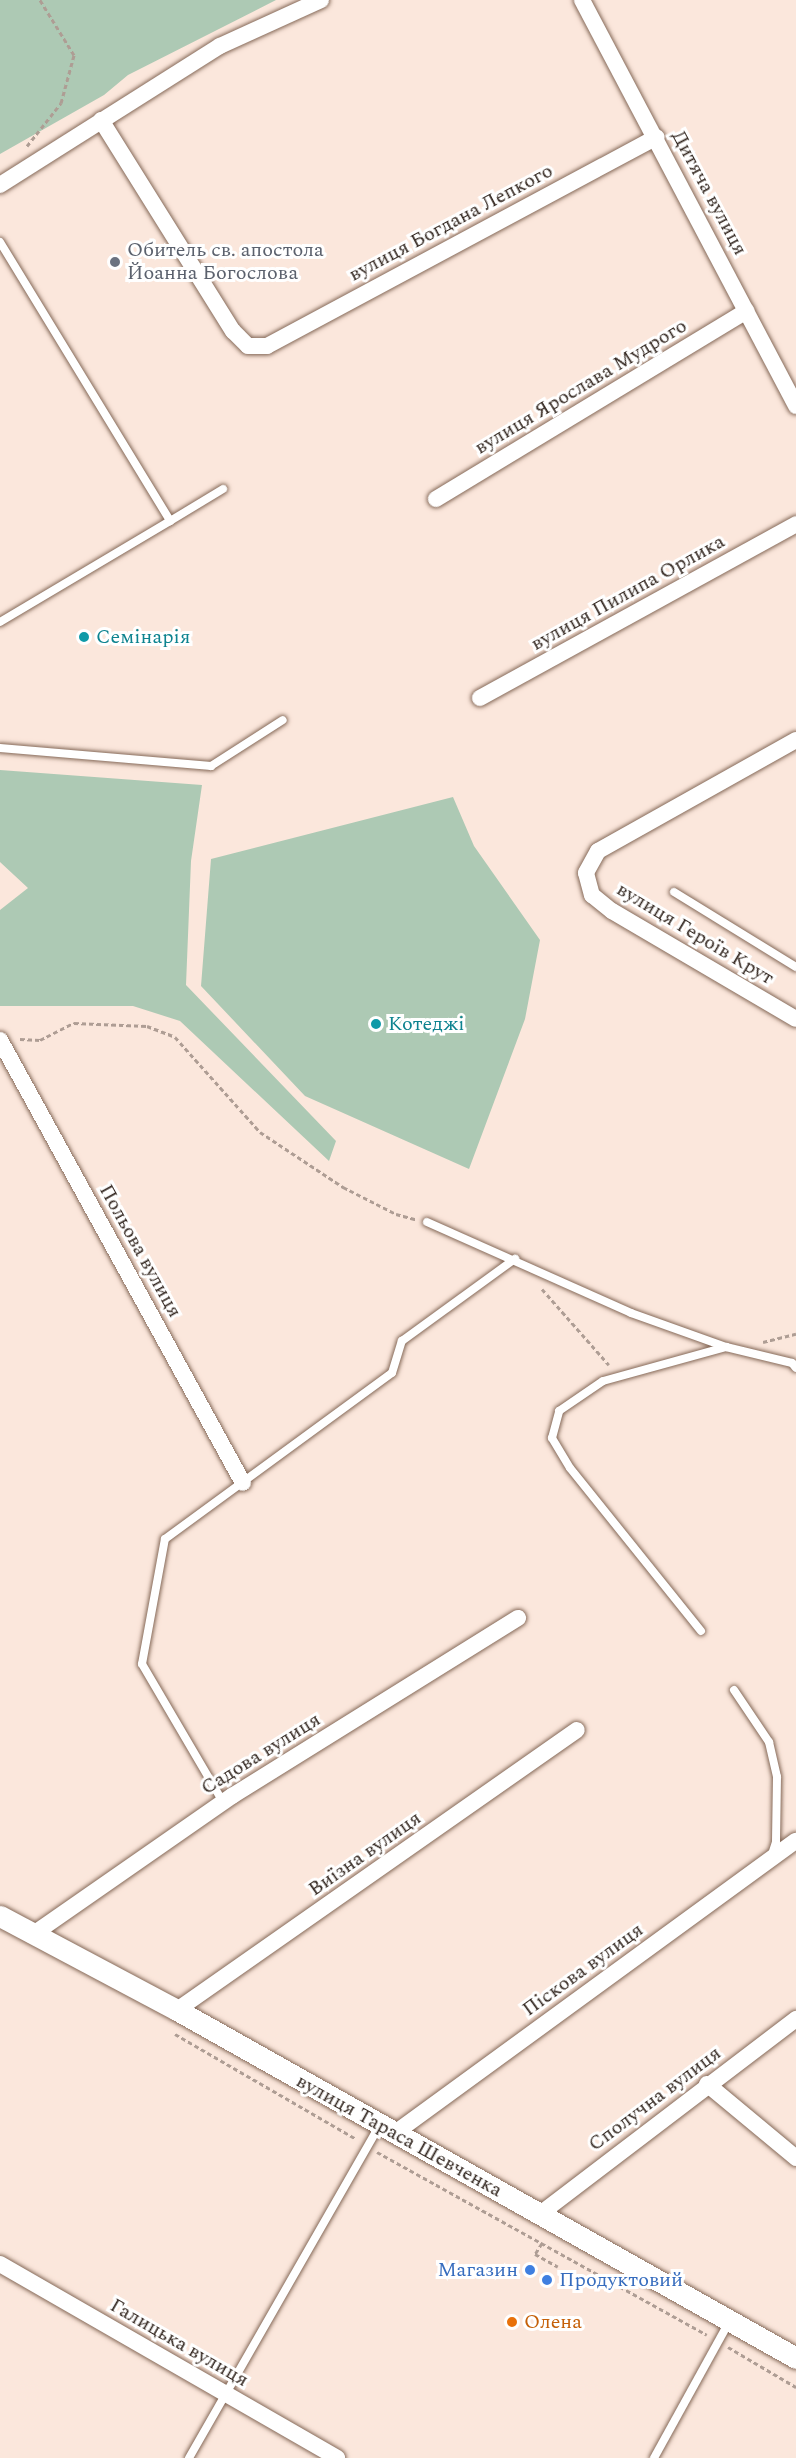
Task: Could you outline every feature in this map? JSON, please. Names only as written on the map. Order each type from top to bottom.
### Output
[{"type":"street","points":[[0,185],[220,46],[321,0]]},
{"type":"street","name":"Дитяча вулиця","points":[[582,0],[796,406]]},
{"type":"street","name":"вулиця Богдана Лепкого","points":[[101,120],[233,331],[248,346],[267,345],[656,137]]},
{"type":"street","name":"вулиця Ярослава Мудрого","points":[[436,499],[747,311]]},
{"type":"street","name":"вулиця Пилипа Орлика","points":[[480,698],[796,524]]},
{"type":"street","name":"вулиця Героїв Крут","points":[[796,740],[598,851],[586,873],[592,895],[612,911],[796,1019]]},
{"type":"street","name":"Польова вулиця","points":[[5,1039],[243,1483]]},
{"type":"street","name":"Садова вулиця","points":[[32,1935],[223,1802],[518,1618]]},
{"type":"street","name":"Виїзна вулиця","points":[[177,2010],[577,1730]]},
{"type":"street","name":"Піскова вулиця","points":[[387,2130],[796,1841]]},
{"type":"street","name":"вулиця Тараса Шевченка","points":[[0,1916],[177,2010],[796,2358]]},
{"type":"street","name":"Сполучна вулиця","points":[[540,2214],[707,2084],[796,2019]]},
{"type":"street","points":[[707,2084],[796,2158]]},
{"type":"street","name":"Галицька вулиця","points":[[0,2264],[337,2458]]},
{"type":"lane","points":[[0,242],[170,521]]},
{"type":"lane","points":[[0,622],[223,489]]},
{"type":"lane","points":[[0,748],[211,766],[283,720]]},
{"type":"lane","points":[[674,892],[796,967]]},
{"type":"lane","points":[[427,1222],[515,1259],[631,1313],[726,1347],[792,1363],[796,1368]]},
{"type":"lane","points":[[223,1802],[142,1664],[165,1539],[392,1373],[402,1341],[515,1259]]},
{"type":"lane","points":[[701,1631],[570,1468],[552,1438],[559,1411],[603,1381],[726,1347]]},
{"type":"lane","points":[[734,1690],[769,1742],[777,1778],[776,1842],[770,1860]]},
{"type":"lane","points":[[189,2458],[367,2146],[387,2130]]},
{"type":"lane","points":[[654,2458],[730,2320]]},
{"type":"path","points":[[20,154],[61,103],[74,55],[40,0]]},
{"type":"path","points":[[5,1039],[40,1040],[74,1023],[147,1026],[174,1037],[260,1132],[343,1187],[396,1214],[427,1222]]},
{"type":"path","points":[[537,1284],[620,1376]]},
{"type":"path","points":[[173,2032],[367,2146],[796,2387]]},
{"type":"path","points":[[542,2243],[536,2254],[558,2266]]},
{"type":"green space","points":[[0,0],[276,0],[128,75],[104,95],[0,154]]},
{"type":"green space","points":[[0,770],[202,785],[191,861],[186,985],[336,1141],[329,1161],[180,1021],[133,1006],[0,1006],[0,910],[28,888],[0,862]]},
{"type":"green space","points":[[453,797],[474,846],[540,940],[525,1019],[469,1169],[305,1096],[201,986],[211,859]]},
{"type":"place","name":"Обитель св. апостола Йоанна Богослова","points":[[115,262]]},
{"type":"place","name":"Семінарія","points":[[84,637]]},
{"type":"place","name":"Котеджі","points":[[376,1024]]},
{"type":"place","name":"Магазин","points":[[530,2270]]},
{"type":"place","name":"Продуктовий","points":[[547,2280]]},
{"type":"place","name":"Олена","points":[[512,2322]]}]
